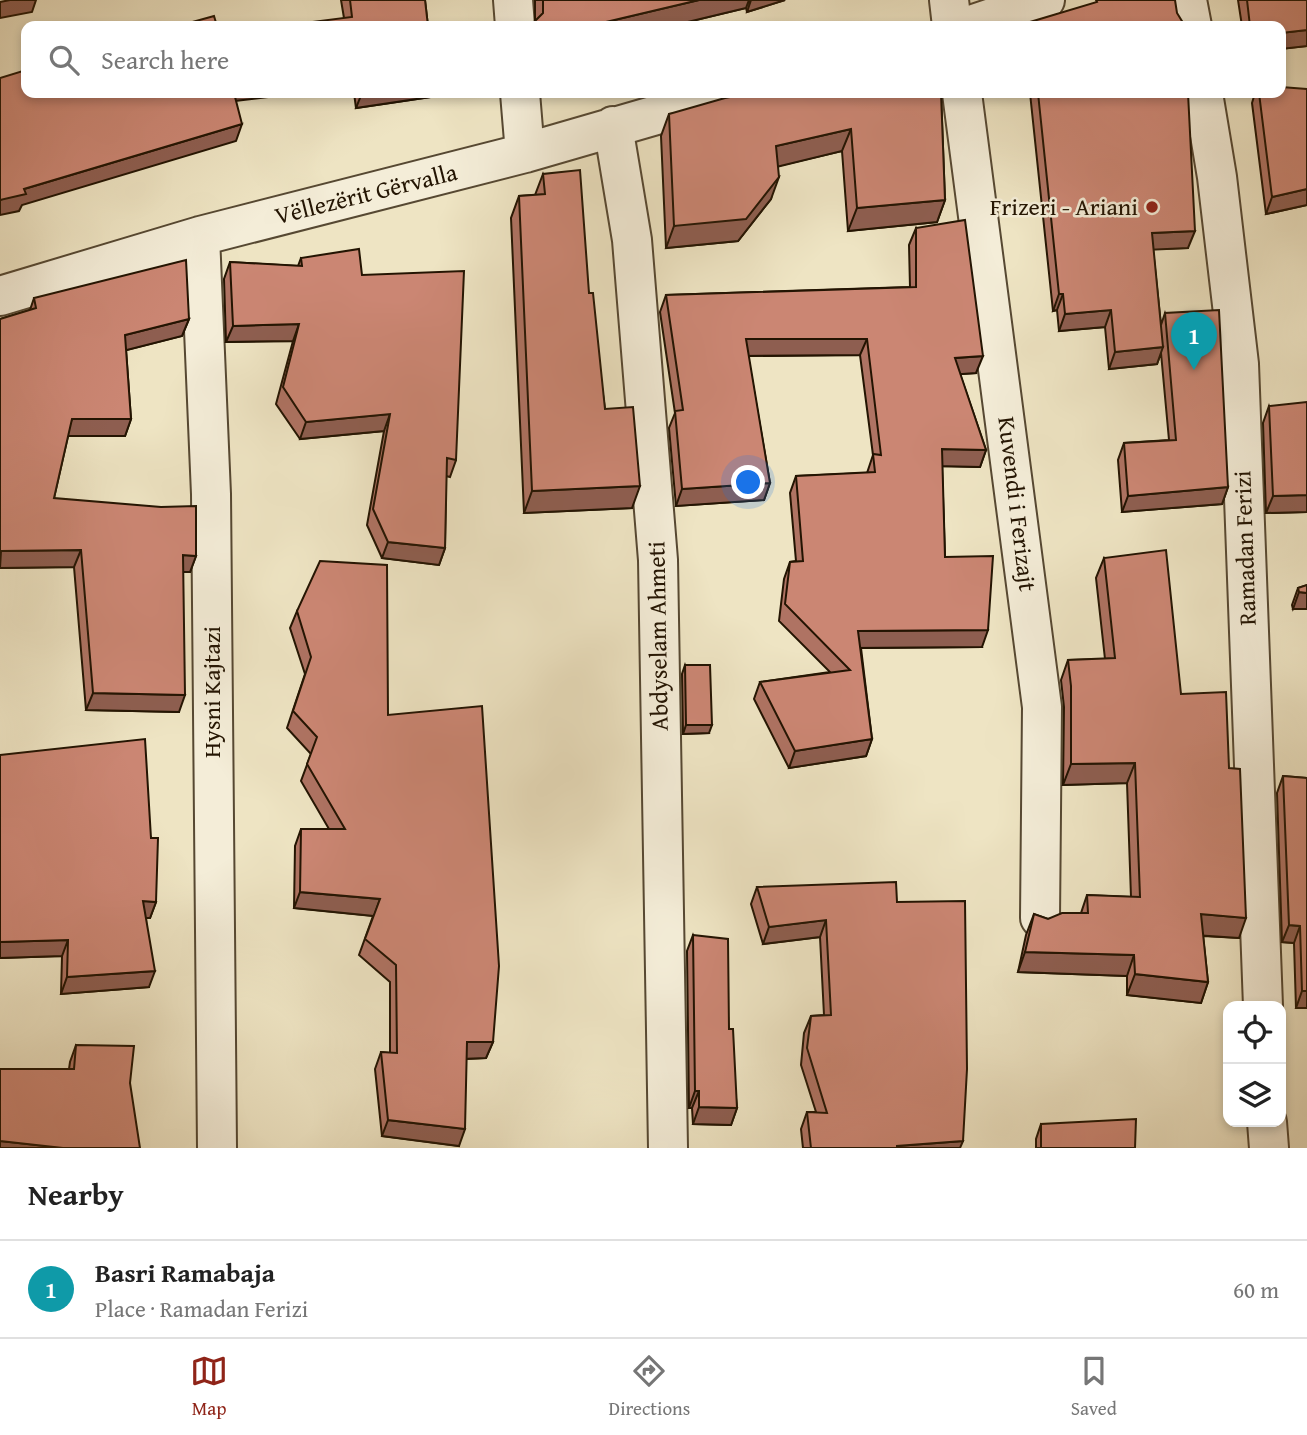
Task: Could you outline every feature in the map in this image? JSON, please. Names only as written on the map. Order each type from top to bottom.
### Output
[{"type":"street","points":[[513,0],[514,21]]},
{"type":"street","points":[[949,0],[951,21]]},
{"type":"street","points":[[983,21],[1045,0]]},
{"type":"street","points":[[1187,0],[1191,21]]},
{"type":"street","points":[[520,98],[524,153]]},
{"type":"street","name":"Vëllezërit Gërvalla","points":[[0,296],[200,236],[524,153],[714,98]]},
{"type":"street","name":"Kuvendi i Ferizajt","points":[[963,98],[1042,708],[1040,918]]},
{"type":"street","name":"Ramadan Ferizi","points":[[1204,98],[1217,177],[1239,364],[1263,1001]]},
{"type":"street","name":"Abdyselam Ahmeti","points":[[614,126],[632,240],[658,559],[668,1148]]},
{"type":"street","name":"Hysni Kajtazi","points":[[200,236],[211,494],[217,1148]]},
{"type":"street","points":[[1268,1127],[1269,1148]]},
{"type":"building","points":[[350,0],[425,0],[427,21],[320,21],[352,17]]},
{"type":"building","points":[[543,0],[699,0],[610,21],[535,21],[543,13]]},
{"type":"building","points":[[1096,0],[1175,0],[1177,13],[1182,21],[1033,21],[1097,2]]},
{"type":"building","points":[[1247,0],[1307,0],[1307,30],[1286,32],[1286,21],[1249,21]]},
{"type":"building","points":[[214,16],[216,21],[196,21]]},
{"type":"building","points":[[21,72],[21,98],[235,98],[242,124],[24,189],[26,194],[0,200],[0,78]]},
{"type":"building","points":[[1286,87],[1307,89],[1307,189],[1272,197],[1260,98],[1286,98]]},
{"type":"building","points":[[725,98],[941,98],[945,200],[857,208],[851,129],[776,146],[779,177],[746,219],[674,226],[669,114]]},
{"type":"building","points":[[1039,98],[1188,98],[1195,231],[1152,233],[1163,347],[1115,352],[1111,310],[1065,314],[1063,294],[1059,294]]},
{"type":"building","points":[[580,170],[589,293],[593,293],[605,409],[633,407],[640,486],[532,491],[519,196],[545,194],[543,174]]},
{"type":"building","points":[[965,220],[983,356],[955,358],[986,450],[942,449],[945,557],[993,556],[988,630],[858,631],[872,739],[795,751],[760,682],[850,670],[785,604],[790,562],[803,561],[796,476],[875,472],[873,454],[881,455],[867,339],[746,339],[770,483],[682,489],[675,411],[683,410],[666,295],[916,287],[916,228]]},
{"type":"building","points":[[359,249],[362,275],[464,271],[456,460],[447,458],[445,548],[388,542],[373,509],[390,414],[306,422],[283,387],[299,324],[233,326],[230,262],[302,266],[301,258]]},
{"type":"building","points":[[186,260],[189,319],[125,335],[131,419],[72,419],[54,498],[161,507],[196,506],[196,556],[183,555],[185,695],[93,693],[81,550],[0,550],[0,319],[36,308],[34,298]]},
{"type":"building","points":[[1219,310],[1228,487],[1128,496],[1124,443],[1176,440],[1165,313]]},
{"type":"building","points":[[1307,402],[1307,495],[1273,496],[1269,406]]},
{"type":"building","points":[[1166,550],[1181,694],[1226,692],[1229,768],[1240,769],[1246,918],[1201,914],[1208,982],[1135,974],[1134,955],[1025,952],[1034,914],[1048,919],[1062,913],[1088,913],[1087,895],[1140,897],[1135,763],[1071,764],[1071,686],[1068,660],[1115,658],[1104,558]]},
{"type":"building","points":[[320,561],[387,565],[388,715],[482,706],[499,966],[493,1042],[467,1042],[465,1129],[388,1120],[381,1052],[397,1053],[396,965],[365,939],[380,899],[300,892],[301,829],[345,829],[307,764],[317,737],[293,711],[311,657],[297,611]]},
{"type":"building","points":[[1307,585],[1307,593],[1299,592],[1298,588]]},
{"type":"building","points":[[685,665],[710,665],[712,725],[686,725]]},
{"type":"building","points":[[145,739],[151,838],[158,838],[156,902],[143,901],[155,971],[67,977],[68,940],[0,942],[0,755]]},
{"type":"building","points":[[1283,776],[1307,778],[1307,991],[1302,991],[1300,926],[1289,925]]},
{"type":"building","points":[[896,882],[897,902],[965,901],[967,1069],[963,1141],[897,1148],[811,1148],[807,1112],[827,1113],[807,1048],[811,1016],[831,1015],[826,920],[769,927],[757,887]]},
{"type":"building","points":[[693,935],[728,939],[729,1029],[733,1029],[737,1108],[699,1107],[699,1091],[695,1091]]},
{"type":"building","points":[[76,1045],[134,1046],[130,1083],[140,1148],[63,1148],[0,1141],[0,1069],[74,1069]]},
{"type":"building","points":[[1136,1119],[1135,1148],[1041,1148],[1041,1124]]},
{"type":"place","name":"Frizeri - Ariani","points":[[1152,207]]},
{"type":"place","name":"Basri Ramabaja","points":[[1194,370]]}]
